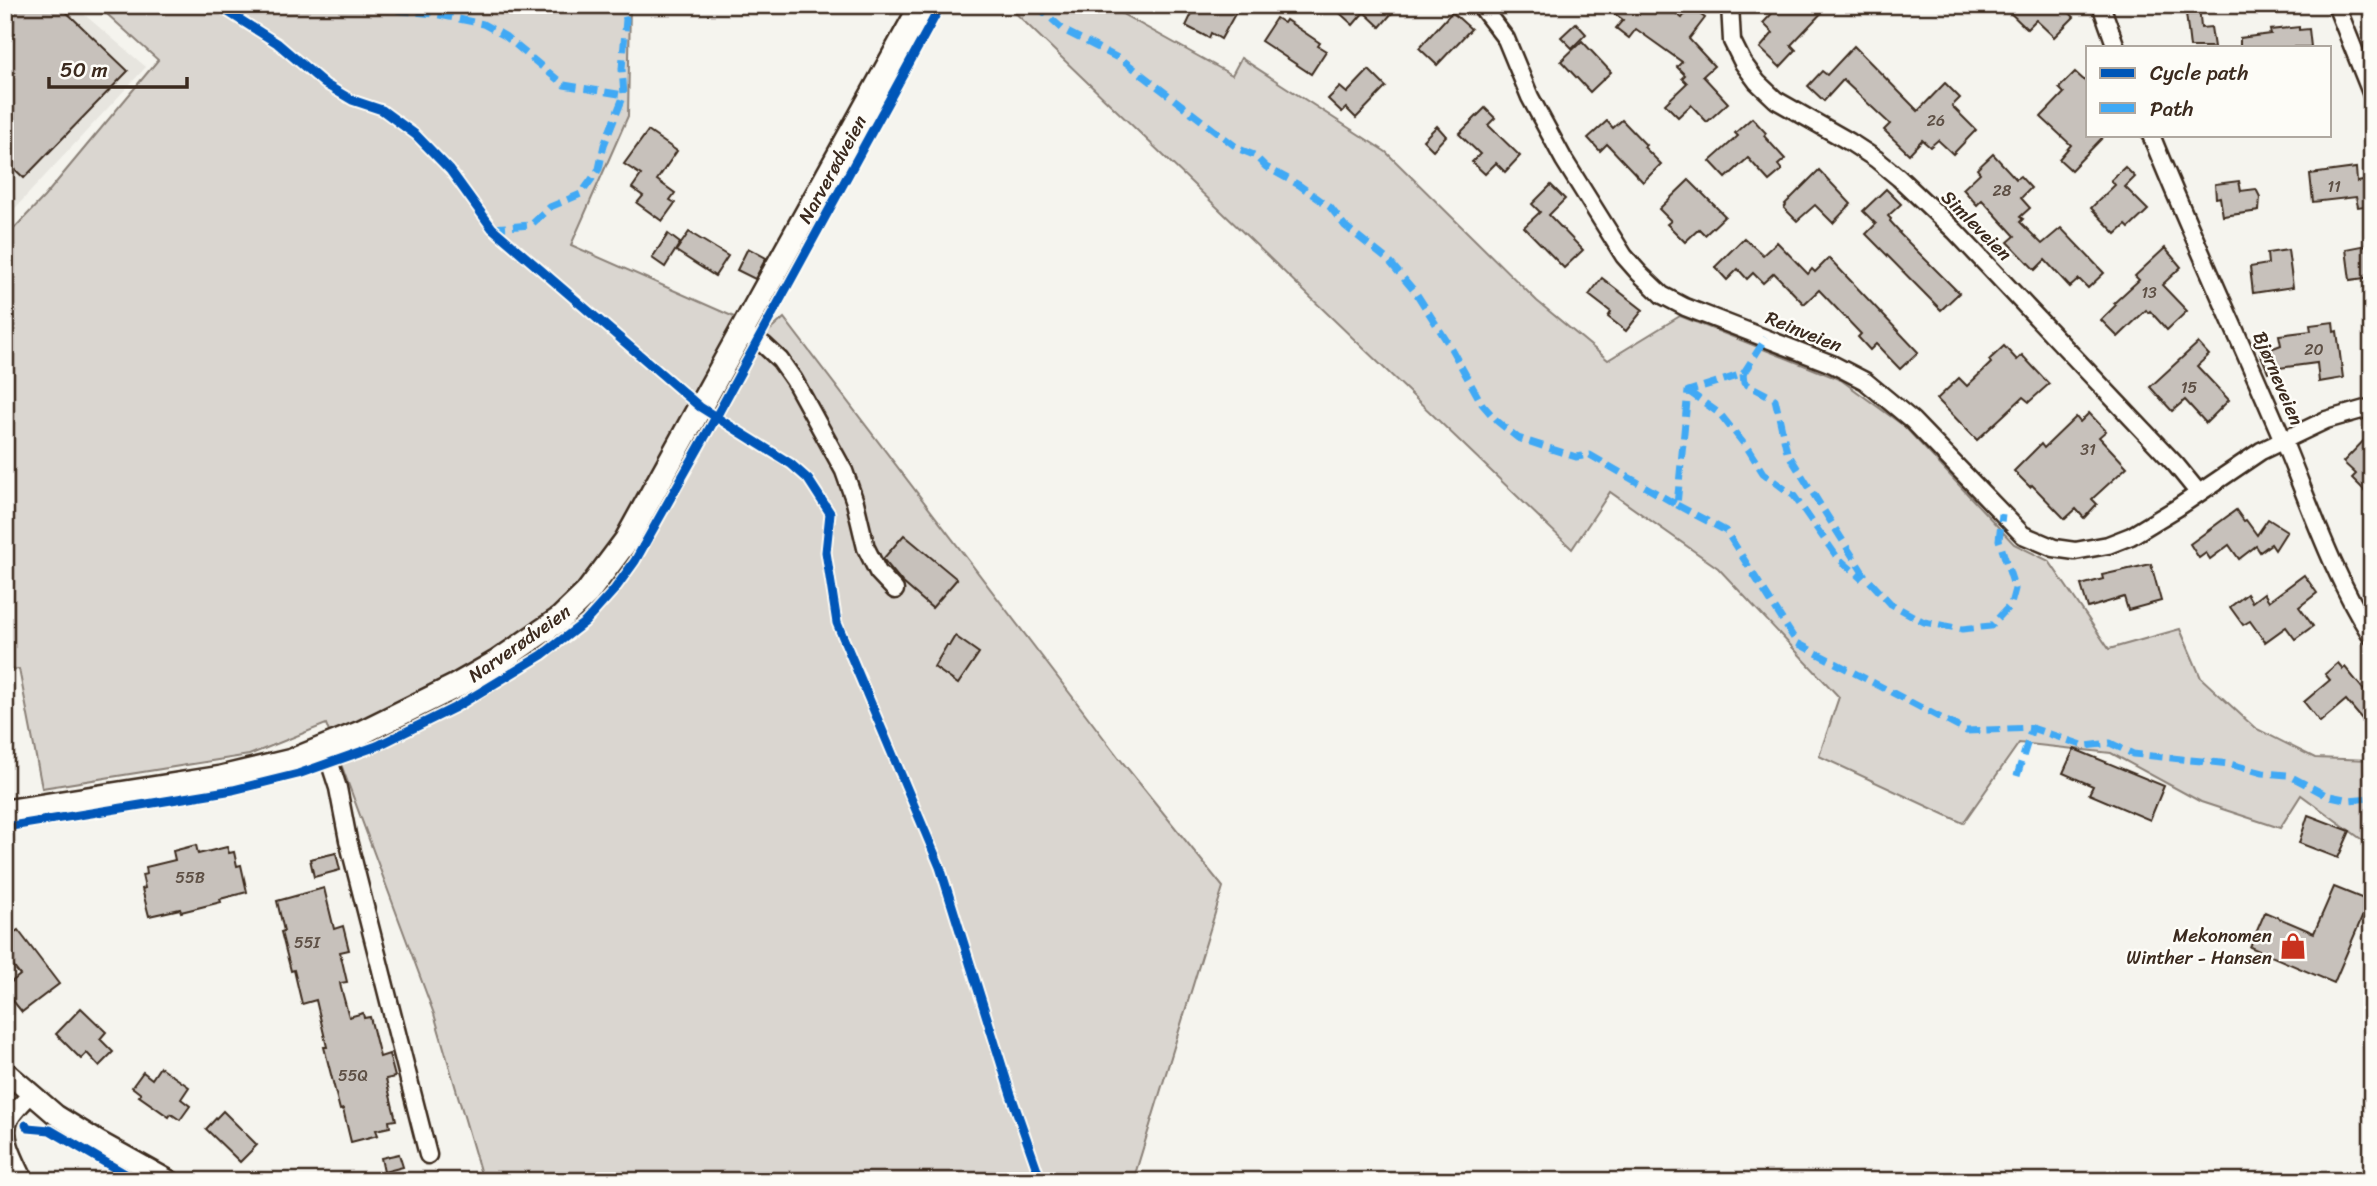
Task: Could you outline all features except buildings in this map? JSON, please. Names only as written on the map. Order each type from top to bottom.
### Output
[{"type":"main road","name":"Narverødveien","points":[[5,812],[221,778],[292,761],[399,715],[496,663],[559,619],[587,593],[626,541],[922,5]]},
{"type":"street","name":"Simleveien","points":[[1730,5],[1732,41],[1757,82],[1776,100],[1850,142],[1899,178],[1955,231],[2176,465],[2198,492]]},
{"type":"street","points":[[2101,5],[2116,46]]},
{"type":"street","points":[[2336,5],[2372,95]]},
{"type":"street","name":"Reinveien","points":[[1483,6],[1506,39],[1530,97],[1564,160],[1624,256],[1662,295],[1697,313],[1821,360],[1865,381],[1912,420],[2023,535],[2054,548],[2075,551],[2108,545],[2131,536],[2261,451],[2326,420],[2372,407]]},
{"type":"street","name":"Bjørneveien","points":[[2151,136],[2308,504],[2340,575],[2372,636]]},
{"type":"street","points":[[742,333],[772,352],[794,380],[844,471],[866,548],[878,572],[895,590]]},
{"type":"street","points":[[325,748],[338,788],[348,840],[428,1155]]},
{"type":"street","points":[[5,1071],[55,1115],[170,1181]]},
{"type":"street","points":[[25,1181],[12,1152],[8,1132],[9,1121],[31,1094]]},
{"type":"shaded area","points":[[5,5],[73,5],[146,67],[5,219]]},
{"type":"shaded area","points":[[97,5],[630,5],[628,116],[571,245],[768,332],[784,318],[1119,758],[1223,887],[1133,1181],[483,1181],[434,1014],[326,724],[249,755],[42,788],[19,669],[5,670],[5,238],[44,197],[158,60]]},
{"type":"shaded area","points":[[1007,5],[1106,5],[1232,75],[1241,58],[1386,152],[1537,301],[1608,360],[1680,316],[1841,380],[1904,426],[2014,544],[2049,561],[2109,649],[2180,629],[2201,678],[2255,728],[2315,758],[2372,760],[2372,847],[2301,795],[2280,828],[2201,802],[2111,753],[2019,743],[1963,823],[1819,756],[1839,697],[1718,568],[1610,492],[1572,549]]},
{"type":"marked path","points":[[377,5],[383,9],[435,14],[483,24],[505,36],[564,85],[624,95]]},
{"type":"marked path","points":[[492,228],[531,225],[550,207],[581,194],[599,169],[604,145],[624,95],[622,69],[626,19],[622,5]]},
{"type":"marked path","points":[[1036,5],[1065,31],[1124,61],[1239,149],[1254,155],[1266,167],[1299,185],[1330,207],[1345,226],[1389,261],[1416,293],[1482,404],[1518,438],[1576,457],[1590,455],[1677,505],[1688,391],[1743,374],[1766,338]]},
{"type":"marked path","points":[[1743,374],[1744,383],[1775,399],[1787,452],[1865,576],[1891,604],[1924,622],[1962,629],[1991,626],[2011,604],[2015,589],[1999,540],[2002,514]]},
{"type":"marked path","points":[[1688,391],[1720,414],[1763,473],[1794,496],[1837,557],[1862,579]]},
{"type":"marked path","points":[[1677,505],[1726,531],[1797,643],[1966,731],[2032,728],[2085,746],[2110,743],[2133,754],[2230,764],[2263,773],[2288,775],[2326,795],[2349,800],[2372,798]]},
{"type":"marked path","points":[[2017,776],[2032,728]]},
{"type":"cycle path","points":[[217,5],[277,43],[325,84],[352,100],[382,110],[416,135],[450,170],[492,228],[700,407],[716,417],[941,5]]},
{"type":"cycle path","points":[[5,827],[233,790],[298,774],[377,746],[456,707],[542,655],[585,622],[614,590],[635,561],[716,417],[791,464],[808,479],[830,513],[826,552],[837,623],[940,867],[1011,1095],[1041,1181]]},
{"type":"cycle path","points":[[26,1125],[28,1128],[50,1130],[137,1181]]},
{"type":"place","name":"Mekonomen Winther - Hansen","points":[[2293,946]]}]
